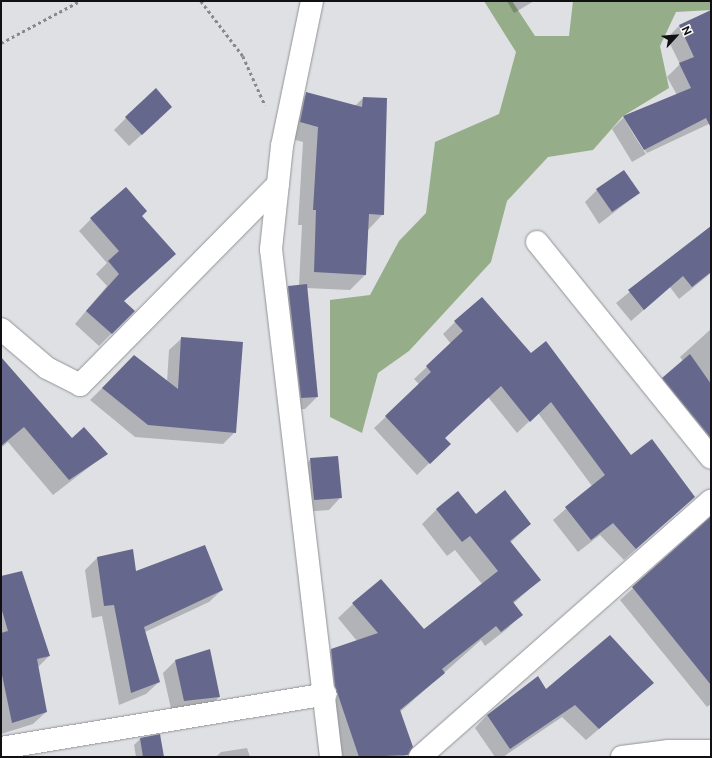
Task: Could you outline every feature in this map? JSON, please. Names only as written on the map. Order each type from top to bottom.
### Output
[{"type":"street","points":[[312,1],[278,184],[270,249],[326,694],[330,757]]},
{"type":"street","points":[[1,329],[47,368],[80,385],[278,184]]},
{"type":"street","points":[[537,242],[711,458]]},
{"type":"street","points":[[420,757],[711,500]]},
{"type":"street","points":[[1,748],[326,694]]},
{"type":"street","points":[[622,757],[669,751],[711,751]]},
{"type":"path","points":[[1,42],[80,1]]},
{"type":"path","points":[[201,1],[243,56],[267,111]]},
{"type":"green space","points":[[484,1],[512,1],[535,36],[569,36],[573,1],[711,1],[711,10],[676,12],[660,46],[669,88],[623,116],[593,150],[548,157],[507,201],[491,262],[409,351],[378,373],[362,433],[330,417],[330,300],[370,295],[399,241],[426,213],[435,142],[499,114],[516,52]]},
{"type":"building","points":[[711,10],[711,128],[706,118],[644,150],[623,116],[691,88],[679,63],[694,57],[679,25]]},
{"type":"building","points":[[156,88],[172,107],[142,135],[125,117]]},
{"type":"building","points":[[306,92],[362,107],[363,97],[387,98],[384,215],[369,214],[366,275],[314,272],[316,210],[313,210],[318,127],[300,122]]},
{"type":"building","points":[[624,170],[640,193],[612,212],[596,189]]},
{"type":"building","points":[[126,187],[147,211],[142,216],[176,254],[124,301],[135,311],[112,334],[86,311],[119,274],[108,261],[119,251],[90,218]]},
{"type":"building","points":[[711,226],[711,272],[692,287],[683,276],[644,310],[628,290]]},
{"type":"building","points":[[307,284],[318,397],[301,398],[288,286]]},
{"type":"building","points":[[482,297],[531,353],[546,341],[631,455],[652,439],[695,497],[636,549],[613,523],[591,540],[565,507],[605,475],[551,402],[530,422],[501,386],[445,438],[451,444],[430,464],[385,416],[431,372],[426,366],[463,331],[454,321]]},
{"type":"building","points":[[181,337],[243,342],[236,433],[148,425],[102,388],[134,355],[178,389]]},
{"type":"building","points":[[690,354],[711,384],[711,438],[662,378]]},
{"type":"building","points":[[1,357],[72,438],[84,427],[108,454],[69,480],[24,427],[1,446]]},
{"type":"building","points":[[338,456],[342,498],[314,500],[310,458]]},
{"type":"building","points":[[505,490],[531,524],[510,541],[541,580],[513,602],[523,615],[501,632],[496,626],[442,669],[445,673],[400,710],[413,747],[408,755],[359,757],[335,686],[331,649],[378,633],[352,603],[381,579],[424,629],[498,571],[470,536],[462,542],[436,509],[458,491],[476,514]]},
{"type":"building","points":[[710,517],[711,519],[711,685],[632,587]]},
{"type":"building","points":[[205,545],[223,590],[144,627],[160,682],[131,693],[114,605],[104,606],[97,557],[133,549],[136,571]]},
{"type":"building","points":[[22,571],[50,656],[37,659],[47,712],[12,723],[1,670],[1,633],[8,631],[1,607],[1,576]]},
{"type":"building","points":[[610,635],[654,683],[599,729],[575,705],[510,749],[487,715],[538,676],[546,689]]},
{"type":"building","points":[[210,649],[220,697],[184,701],[175,660]]},
{"type":"building","points":[[160,734],[164,757],[143,757],[140,738]]}]
